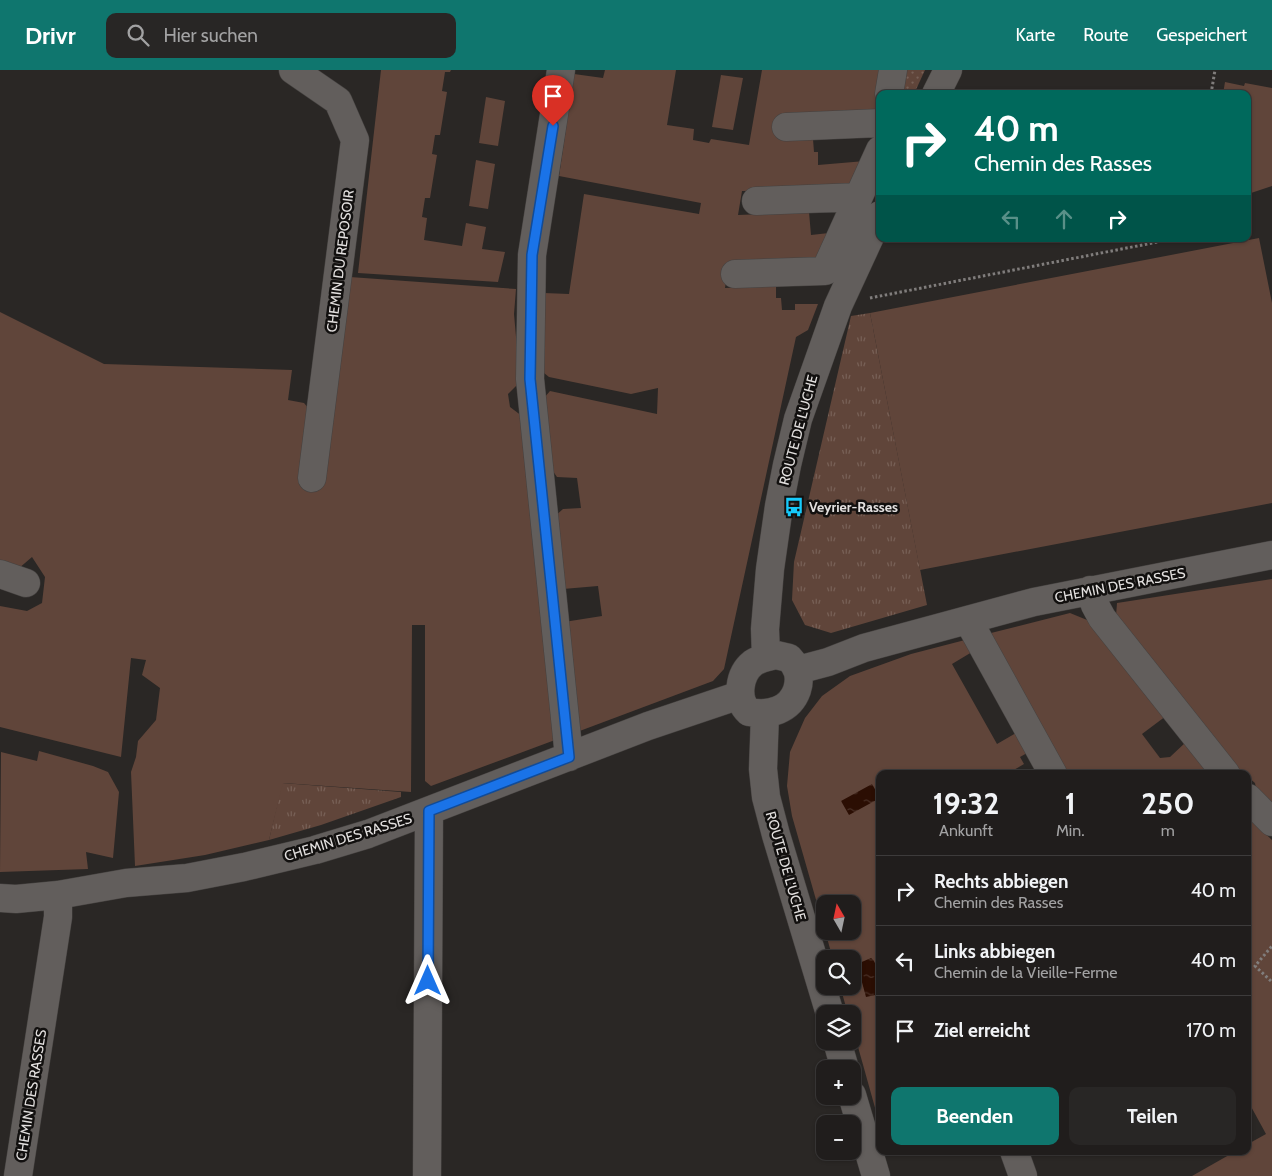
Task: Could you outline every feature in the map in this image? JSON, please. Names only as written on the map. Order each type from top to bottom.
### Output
[{"type":"street","name":"CHEMIN DU REPOSOIR","points":[[293,70],[338,101],[355,140],[312,478]]},
{"type":"street","points":[[562,70],[532,255],[530,379],[569,757]]},
{"type":"street","points":[[890,90],[893,70]]},
{"type":"street","points":[[938,90],[948,70]]},
{"type":"street","points":[[786,127],[876,123]]},
{"type":"street","points":[[735,274],[825,270],[876,159]]},
{"type":"street","points":[[756,201],[858,197]]},
{"type":"street","name":"ROUTE DE L'UCHE","points":[[766,658],[766,596],[787,465],[808,388],[838,306],[876,224]]},
{"type":"street","name":"CHEMIN DES RASSES","points":[[798,670],[828,662],[864,648],[1034,602],[1272,555]]},
{"type":"street","points":[[0,574],[26,583]]},
{"type":"street","points":[[1090,590],[1102,618],[1223,770]]},
{"type":"street","points":[[968,620],[1051,770]]},
{"type":"street","points":[[776,656],[789,658],[798,670],[800,678],[798,686],[790,703],[783,708],[765,714],[749,712],[741,702],[740,695],[743,678],[748,668],[759,660],[776,656]]},
{"type":"street","name":"CHEMIN DES RASSES","points":[[0,898],[16,899],[58,895],[126,883],[187,878],[315,850],[368,834],[671,717],[740,695]]},
{"type":"street","name":"ROUTE DE L'UCHE","points":[[765,714],[763,769],[766,797],[827,1005]]},
{"type":"street","points":[[1251,801],[1272,822]]},
{"type":"street","points":[[427,1176],[429,811]]},
{"type":"street","name":"CHEMIN DES RASSES","points":[[18,1176],[58,916],[58,895]]},
{"type":"street","points":[[855,1105],[876,1176]]},
{"type":"street","points":[[1015,1155],[1023,1176]]},
{"type":"path","points":[[1211,90],[1215,70]]},
{"type":"path","points":[[838,306],[883,294],[1157,242]]},
{"type":"path","points":[[1271,981],[1255,966],[1272,946]]},
{"type":"green space","points":[[381,70],[451,70],[450,72],[445,72],[442,91],[447,92],[440,135],[435,135],[432,154],[437,155],[430,198],[425,198],[422,217],[427,218],[424,240],[462,246],[466,223],[486,227],[482,249],[505,252],[498,282],[358,273]]},
{"type":"green space","points":[[605,70],[676,70],[667,125],[694,129],[693,140],[709,143],[711,139],[749,145],[762,70],[883,70],[880,90],[876,90],[876,108],[872,113],[778,116],[778,139],[813,139],[814,152],[818,152],[818,165],[865,161],[852,188],[742,191],[738,215],[809,212],[811,235],[829,233],[819,260],[729,263],[725,288],[776,286],[776,298],[781,298],[782,310],[795,310],[795,304],[818,304],[808,330],[796,337],[724,669],[713,681],[577,732],[564,622],[602,616],[598,586],[563,589],[554,517],[563,509],[581,508],[577,478],[557,477],[550,467],[544,398],[550,391],[657,414],[658,388],[631,394],[549,377],[539,369],[544,293],[569,294],[584,194],[699,214],[701,203],[559,176],[574,74],[603,78]]},
{"type":"green space","points":[[903,70],[925,70],[916,90],[900,90]]},
{"type":"green space","points":[[721,75],[743,78],[733,130],[712,127]]},
{"type":"green space","points":[[1225,82],[1244,86],[1245,83],[1272,88],[1272,186],[1251,193],[1251,90],[1224,90]]},
{"type":"green space","points":[[486,97],[505,101],[498,146],[479,143]]},
{"type":"green space","points":[[476,160],[495,164],[488,209],[469,206]]},
{"type":"green space","points":[[1259,238],[1272,303],[1272,503],[920,570],[870,313],[1238,242],[1251,242],[1251,240]]},
{"type":"green space","points":[[350,277],[516,289],[514,314],[520,382],[508,394],[510,407],[522,416],[555,740],[431,786],[425,781],[425,625],[412,625],[411,792],[283,783],[269,840],[205,855],[135,866],[131,772],[136,757],[138,741],[156,720],[160,688],[142,675],[146,660],[131,658],[121,757],[0,727],[0,606],[27,611],[42,603],[45,577],[32,557],[18,569],[0,563],[0,312],[104,364],[292,370],[288,400],[304,403],[310,410],[299,485],[323,487],[335,380]]},
{"type":"green space","points":[[870,313],[927,605],[831,633],[805,625],[792,600],[794,562],[851,316]]},
{"type":"green space","points":[[1272,579],[1272,809],[1257,795],[1255,783],[1251,780],[1251,770],[1238,770],[1233,766],[1116,616],[1117,603]]},
{"type":"green space","points":[[1070,613],[1092,622],[1166,716],[1142,734],[1160,758],[1170,757],[1186,742],[1208,770],[1062,770],[987,634]]},
{"type":"green space","points":[[965,640],[972,652],[952,664],[997,744],[1016,733],[1027,753],[1020,757],[1024,764],[1014,770],[876,770],[876,1111],[859,1050],[861,1050],[861,1005],[845,1005],[843,995],[861,995],[861,950],[830,950],[828,940],[861,940],[861,895],[816,895],[816,900],[792,816],[787,786],[790,752],[805,718],[822,696],[850,676],[911,654]]},
{"type":"green space","points":[[39,751],[108,772],[119,792],[113,858],[86,852],[88,869],[0,872],[1,752],[37,761]]},
{"type":"green space","points":[[282,783],[401,792],[401,797],[321,825],[269,840]]},
{"type":"green space","points":[[1251,820],[1272,840],[1272,1176],[1192,1176],[1229,1155],[1251,1155],[1251,1142],[1266,1134],[1251,1106]]},
{"type":"water","points":[[872,784],[876,791],[876,800],[849,815],[841,801]]},
{"type":"water","points":[[871,958],[876,966],[876,995],[866,997],[861,979],[861,962]]},
{"type":"place","name":"Veyrier-Rasses","points":[[794,507]]},
{"type":"route","points":[[428,981],[429,811],[569,757],[530,379],[532,255],[553,126]]}]
